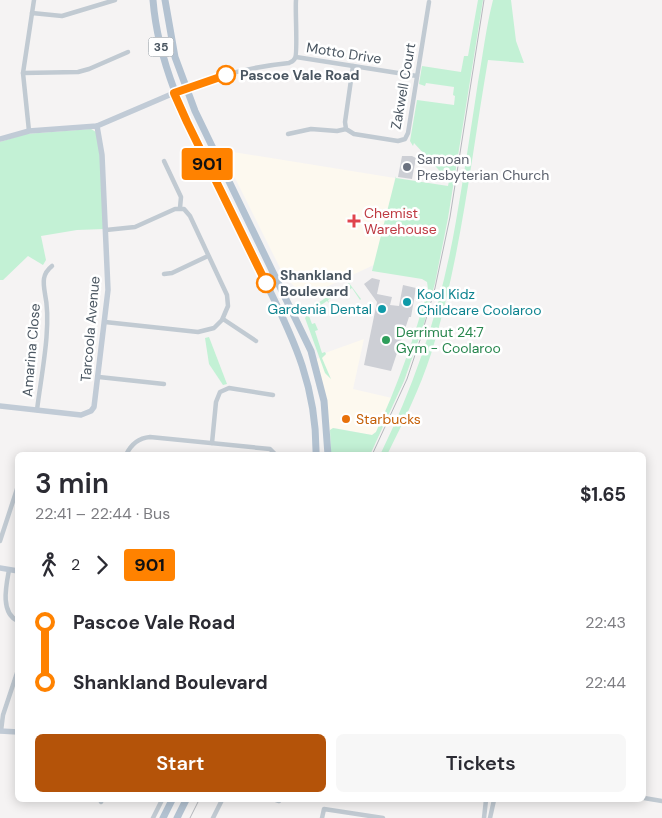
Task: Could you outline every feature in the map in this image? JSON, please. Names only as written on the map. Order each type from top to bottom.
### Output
[{"type":"main road","name":"35","points":[[154,0],[159,40],[174,93],[299,351],[315,417],[316,452]]},
{"type":"main road","name":"35","points":[[165,0],[173,47],[185,88],[202,127],[292,309],[310,351],[319,380],[326,420],[328,452]]},
{"type":"main road","points":[[282,314],[292,309]]},
{"type":"main road","points":[[163,818],[169,802]]},
{"type":"main road","points":[[163,818],[172,811],[177,817],[185,802]]},
{"type":"street","points":[[29,131],[23,73],[34,0]]},
{"type":"street","points":[[32,13],[62,16],[116,0]]},
{"type":"street","points":[[0,139],[29,131],[97,126],[185,88],[244,70],[289,63],[296,57],[296,0]]},
{"type":"street","name":"Zakwell Court","points":[[346,129],[354,134],[398,141],[405,139],[408,134],[429,2]]},
{"type":"street","points":[[23,73],[78,72],[128,52]]},
{"type":"street","name":"Motto Drive","points":[[296,57],[417,76]]},
{"type":"street","points":[[288,134],[312,129],[346,129],[344,122],[353,66]]},
{"type":"street","name":"Tarcoola Avenue","points":[[0,406],[86,414],[94,407],[108,290],[102,155],[97,126]]},
{"type":"street","points":[[163,159],[181,197],[180,208]]},
{"type":"street","points":[[106,230],[135,227],[180,208]]},
{"type":"street","points":[[105,322],[198,332],[214,328],[223,319],[228,306],[227,295],[190,216],[180,208]]},
{"type":"street","points":[[163,273],[172,273],[208,256]]},
{"type":"street","name":"Amarina Close","points":[[37,410],[48,310],[43,280],[45,272],[53,266]]},
{"type":"street","points":[[223,319],[256,342]]},
{"type":"street","points":[[99,376],[166,384]]},
{"type":"street","points":[[212,443],[216,402],[220,392],[229,388],[274,395]]},
{"type":"street","points":[[128,452],[133,444],[144,438],[212,443],[270,450],[272,452]]},
{"type":"street","points":[[0,541],[15,495]]},
{"type":"street","points":[[3,569],[5,608],[9,616],[15,619]]},
{"type":"street","points":[[15,679],[3,715],[0,731],[15,732]]},
{"type":"street","points":[[646,798],[662,801]]},
{"type":"street","points":[[153,818],[161,802]]},
{"type":"street","points":[[213,818],[221,802]]},
{"type":"street","points":[[484,818],[486,802]]},
{"type":"street","points":[[490,818],[494,802]]},
{"type":"street","points":[[322,818],[324,809],[383,818]]},
{"type":"shaded area","points":[[221,150],[395,178],[376,264],[309,295],[301,293],[284,276]]},
{"type":"shaded area","points":[[364,339],[353,389],[392,398],[376,432],[372,435],[335,428],[327,432],[314,360],[326,355],[325,353]]},
{"type":"green space","points":[[478,0],[483,0],[448,218],[435,283],[423,327],[404,381],[371,452],[331,452],[330,430],[333,428],[372,435],[376,432],[398,379],[428,289],[427,282],[422,279],[372,271],[396,176],[396,178],[448,186],[449,181],[410,141],[417,100],[454,105],[454,87],[426,83],[425,86],[419,84],[422,66],[461,72],[464,56],[468,56]]},
{"type":"green space","points":[[493,0],[511,0],[516,41],[524,63],[488,60],[458,245],[441,318],[427,367],[411,405],[388,452],[381,452],[417,370],[436,311],[456,221],[488,20]]},
{"type":"green space","points":[[91,129],[96,132],[100,155],[104,229],[77,230],[41,236],[46,260],[43,265],[28,256],[3,280],[0,280],[0,142],[25,134]]},
{"type":"green space","points":[[349,283],[360,300],[352,288],[349,290],[348,288],[328,300],[329,303],[327,301],[312,311],[313,314],[309,316],[312,324],[315,323],[318,330],[315,331],[322,353],[325,352],[326,354],[322,358],[331,379],[325,373],[305,318],[310,312],[310,308]]},
{"type":"green space","points":[[209,337],[227,384],[223,385],[209,364],[205,338]]},
{"type":"building","name":"Samoan Presbyterian Church","points":[[402,156],[416,158],[412,179],[398,177]]},
{"type":"building","points":[[372,278],[380,280],[377,294],[392,297],[390,305],[399,306],[403,285],[416,288],[411,317],[409,317],[391,371],[364,365],[377,302],[364,284]]},
{"type":"railway","points":[[373,452],[407,379],[435,288],[450,217],[484,0]]},
{"type":"railway","points":[[190,818],[198,802]]},
{"type":"bus line","name":"901","points":[[226,75],[174,93],[266,283]]},
{"type":"place","name":"Pascoe Vale Road","points":[[226,75]]},
{"type":"place","name":"Samoan Presbyterian Church","points":[[407,167]]},
{"type":"place","name":"Chemist Warehouse","points":[[354,221]]},
{"type":"place","name":"Shankland Boulevard","points":[[266,283]]},
{"type":"place","name":"Kool Kidz Childcare Coolaroo","points":[[407,302]]},
{"type":"place","name":"Gardenia Dental","points":[[382,309]]},
{"type":"place","name":"Derrimut 24:7 Gym - Coolaroo","points":[[386,340]]},
{"type":"place","name":"Starbucks","points":[[346,419]]}]
